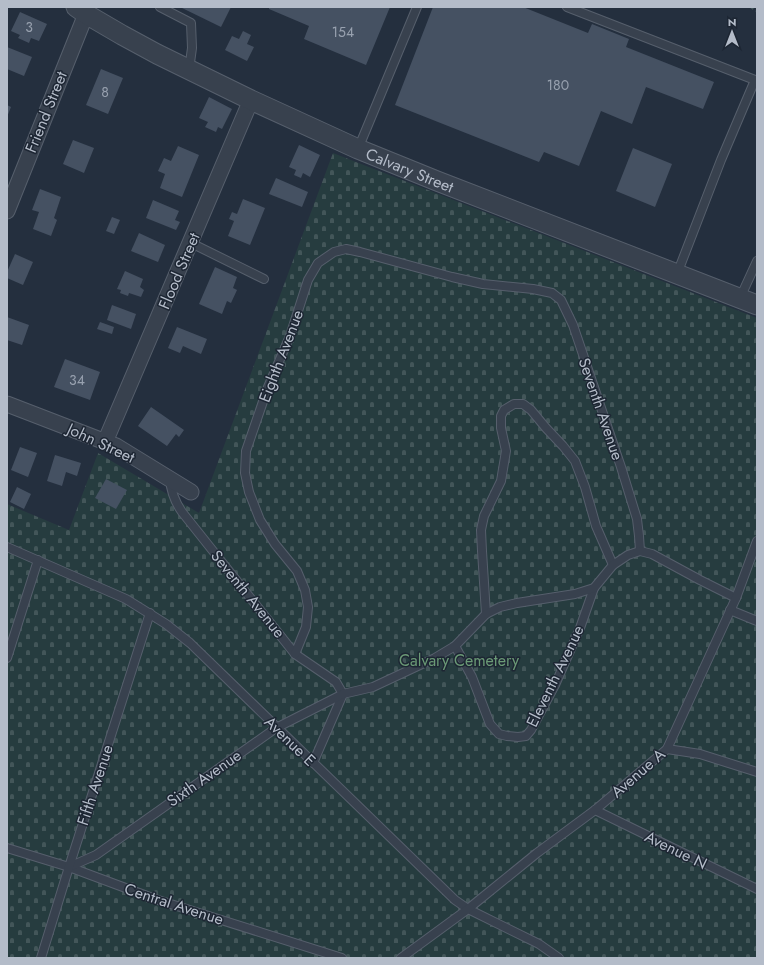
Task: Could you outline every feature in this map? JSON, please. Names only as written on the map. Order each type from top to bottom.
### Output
[{"type":"street","name":"Calvary Street","points":[[81,10],[122,36],[189,70],[358,149],[749,302]]},
{"type":"street","name":"Friend Street","points":[[7,211],[81,10]]},
{"type":"street","name":"Flood Street","points":[[105,442],[251,100]]},
{"type":"street","name":"John Street","points":[[7,404],[116,446],[191,492]]},
{"type":"lane","points":[[160,7],[192,24],[192,48],[189,70]]},
{"type":"lane","points":[[358,149],[417,7]]},
{"type":"lane","points":[[567,7],[755,80],[721,160],[677,274]]},
{"type":"lane","points":[[191,243],[264,279]]},
{"type":"lane","name":"Eighth Avenue","points":[[295,654],[306,627],[308,607],[305,590],[297,571],[260,520],[249,492],[245,473],[246,452],[268,387],[290,336],[308,280],[318,263],[334,252],[346,250],[360,252],[483,284],[533,288]]},
{"type":"lane","points":[[749,302],[757,260]]},
{"type":"lane","name":"Seventh Avenue","points":[[533,288],[552,293],[561,300],[573,325],[628,490],[636,519],[640,551]]},
{"type":"lane","points":[[486,614],[481,530],[484,516],[501,481],[506,451],[501,428],[501,416],[504,410],[514,404],[523,404],[531,410],[576,461],[596,526],[613,565]]},
{"type":"lane","name":"Seventh Avenue","points":[[170,479],[173,495],[182,512],[295,654],[336,682],[343,694]]},
{"type":"lane","name":"Avenue A","points":[[401,958],[595,810],[667,750],[736,598],[757,541]]},
{"type":"lane","name":"Avenue E","points":[[7,548],[126,598],[166,624],[190,643],[455,900],[540,944],[559,958]]},
{"type":"lane","points":[[313,763],[343,694],[372,687],[435,658],[455,646],[486,614],[500,607],[575,594],[594,588],[613,565],[628,555],[640,551],[652,554],[736,598]]},
{"type":"lane","points":[[7,658],[38,560]]},
{"type":"lane","name":"Eleventh Avenue","points":[[455,646],[472,677],[490,724],[499,734],[518,737],[526,736],[531,730],[555,685],[580,628],[594,588]]},
{"type":"lane","points":[[730,610],[757,621]]},
{"type":"lane","name":"Fifth Avenue","points":[[41,958],[68,868],[150,613]]},
{"type":"lane","name":"Sixth Avenue","points":[[68,868],[96,855],[276,728],[343,694]]},
{"type":"lane","points":[[667,750],[700,754],[757,772]]},
{"type":"lane","name":"Avenue N","points":[[595,810],[757,889]]},
{"type":"lane","name":"Central Avenue","points":[[7,848],[158,900],[342,958]]},
{"type":"path","points":[[751,7],[757,11]]},
{"type":"green space","name":"Calvary Cemetery","points":[[333,153],[757,318],[757,958],[7,958],[7,504],[69,530],[98,453],[199,513]]},
{"type":"building","points":[[180,7],[231,7],[221,27]]},
{"type":"building","points":[[269,7],[390,7],[366,65],[304,39],[309,26],[269,9]]},
{"type":"building","points":[[433,7],[523,7],[588,33],[592,24],[629,39],[626,47],[714,82],[703,109],[646,87],[632,124],[601,111],[579,166],[544,152],[539,162],[395,105]]},
{"type":"building","points":[[20,12],[47,24],[39,41],[31,38],[29,43],[18,38],[20,35],[11,31]]},
{"type":"building","points":[[243,31],[251,35],[247,44],[254,47],[247,61],[225,50],[232,36],[239,39]]},
{"type":"building","points":[[7,47],[32,57],[24,76],[7,69]]},
{"type":"building","points":[[101,69],[123,78],[108,114],[86,105]]},
{"type":"building","points":[[209,97],[232,109],[222,129],[218,127],[216,132],[205,127],[208,122],[199,118]]},
{"type":"building","points":[[7,105],[11,107],[7,117]]},
{"type":"building","points":[[73,140],[94,148],[84,173],[63,164]]},
{"type":"building","points":[[299,145],[320,155],[310,177],[303,173],[301,178],[294,175],[296,170],[289,167]]},
{"type":"building","points":[[178,146],[199,155],[182,197],[160,188],[165,174],[158,171],[164,158],[171,161]]},
{"type":"building","points":[[633,148],[672,164],[655,207],[616,191]]},
{"type":"building","points":[[276,178],[308,192],[302,207],[269,194]]},
{"type":"building","points":[[40,189],[61,197],[54,218],[57,220],[51,236],[33,229],[39,212],[32,210]]},
{"type":"building","points":[[243,199],[265,208],[250,245],[228,236],[234,221],[229,219],[232,212],[237,214]]},
{"type":"building","points":[[153,200],[179,211],[175,220],[180,222],[176,230],[146,218]]},
{"type":"building","points":[[112,217],[120,220],[114,234],[106,231]]},
{"type":"building","points":[[139,233],[165,245],[158,262],[131,251]]},
{"type":"building","points":[[15,254],[33,262],[23,285],[7,278],[7,272]]},
{"type":"building","points":[[215,267],[237,277],[233,288],[237,290],[231,303],[227,301],[222,314],[199,304]]},
{"type":"building","points":[[125,271],[143,279],[140,287],[144,290],[141,297],[129,293],[128,296],[120,293],[121,290],[117,289]]},
{"type":"building","points":[[112,305],[136,314],[131,329],[107,320]]},
{"type":"building","points":[[7,317],[29,325],[22,345],[7,340]]},
{"type":"building","points":[[100,322],[114,327],[112,334],[97,329]]},
{"type":"building","points":[[177,327],[207,339],[201,354],[183,346],[180,353],[168,348]]},
{"type":"building","points":[[65,359],[100,372],[90,400],[54,387]]},
{"type":"building","points":[[151,407],[184,430],[179,437],[176,434],[167,446],[138,426]]},
{"type":"building","points":[[20,447],[37,453],[28,477],[11,470]]},
{"type":"building","points":[[55,455],[81,463],[77,476],[66,472],[62,486],[47,481]]},
{"type":"building","points":[[106,479],[127,490],[116,509],[95,498]]},
{"type":"building","points":[[17,487],[31,494],[24,509],[10,502]]}]
